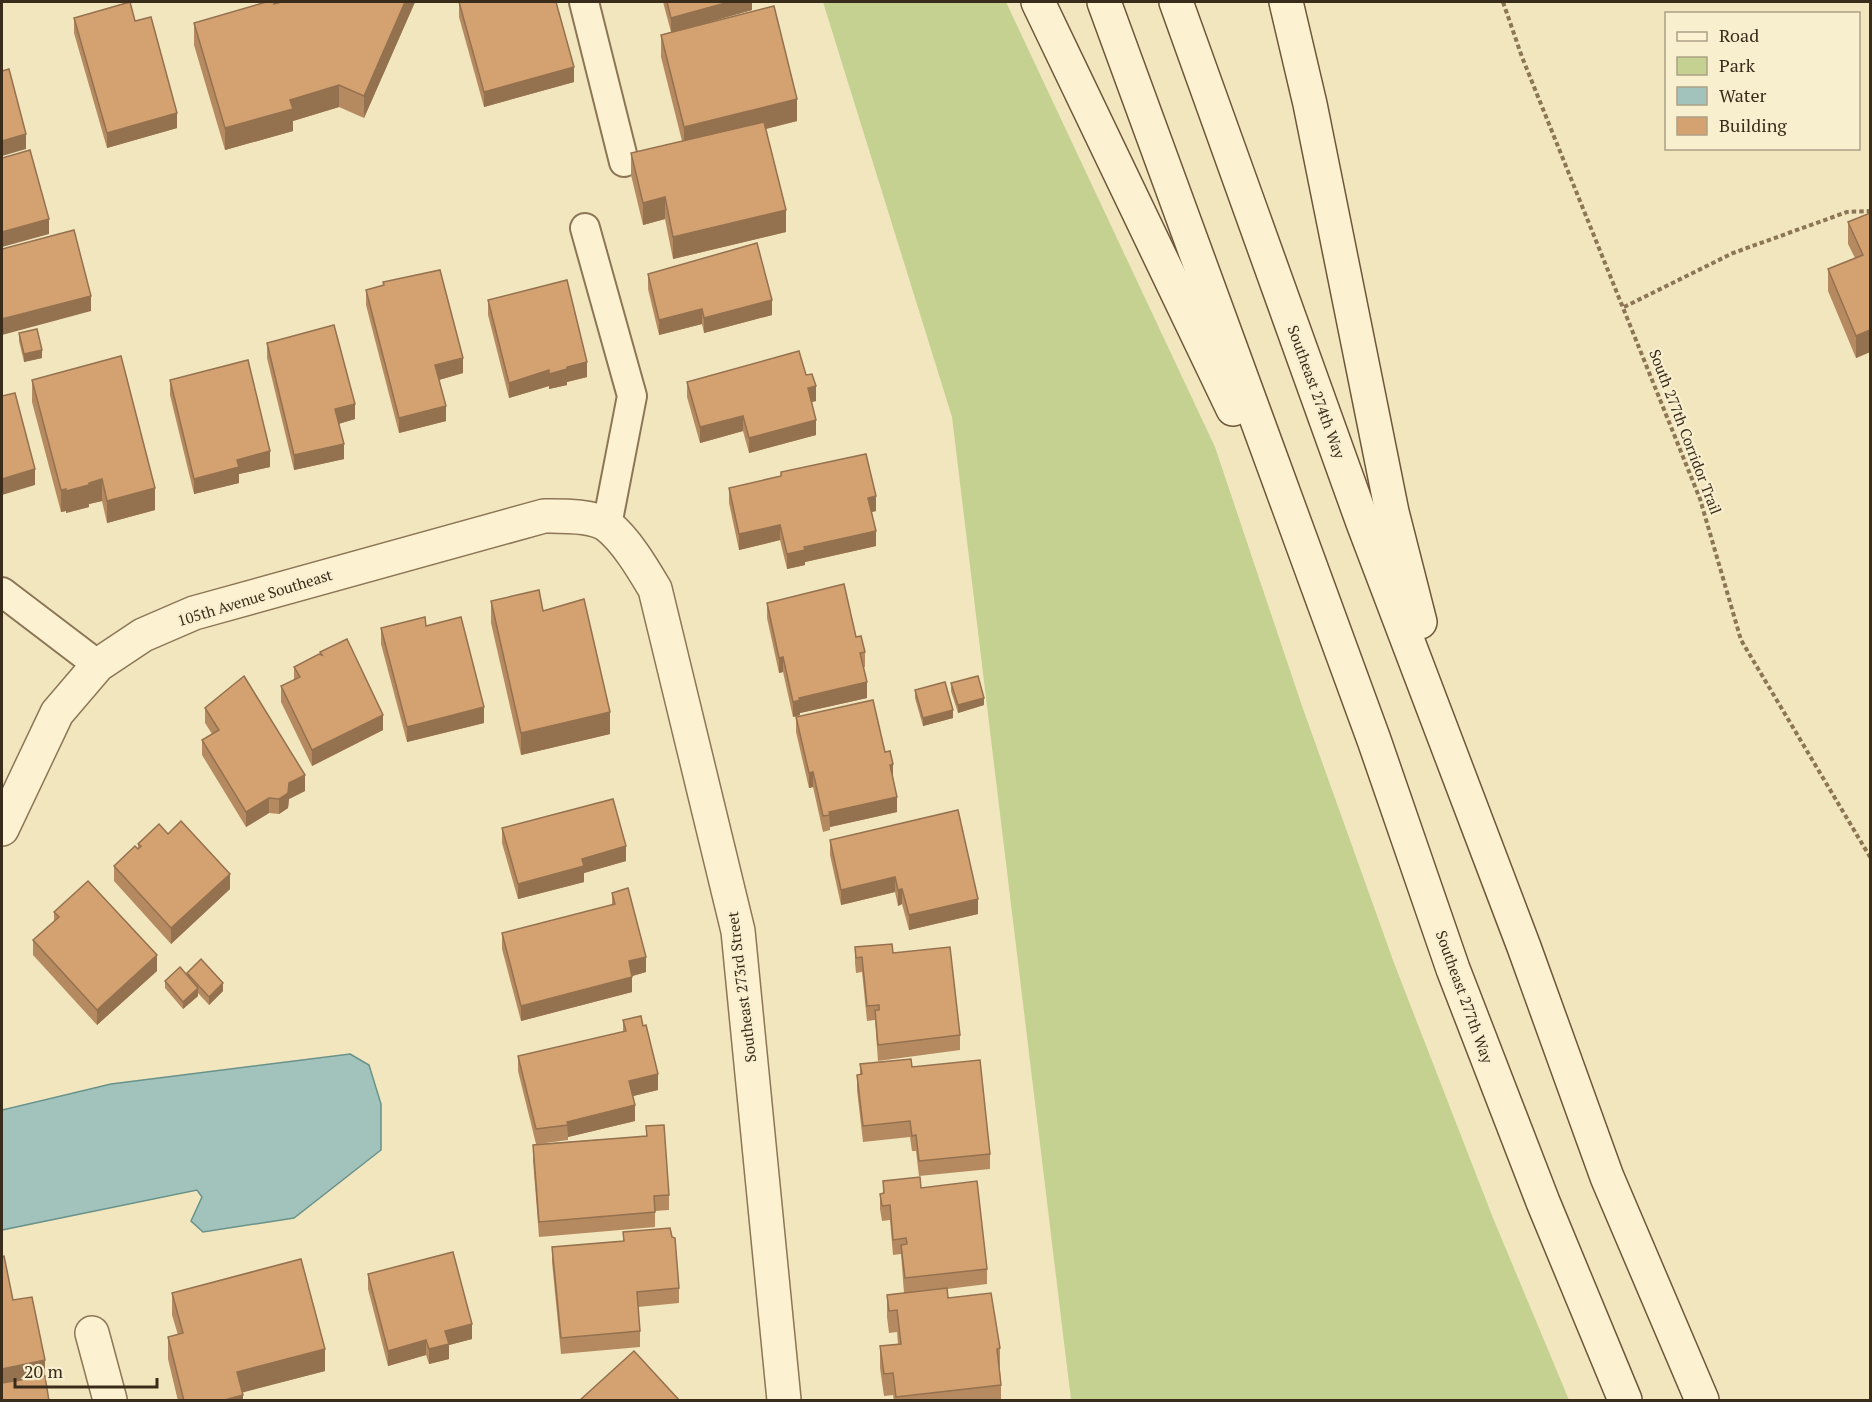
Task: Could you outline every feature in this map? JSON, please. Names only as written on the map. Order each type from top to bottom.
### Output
[{"type":"main road","points":[[1038,2],[1319,587]]},
{"type":"main road","points":[[1104,2],[1319,587]]},
{"type":"main road","name":"Southeast 274th Way","points":[[1176,2],[1363,523],[1460,781]]},
{"type":"main road","points":[[1286,2],[1310,104],[1392,512],[1460,781],[1524,947],[1607,1177],[1702,1401]]},
{"type":"main road","name":"105th Avenue Southeast","points":[[2,829],[57,713],[98,665],[142,635],[194,612],[544,516],[575,516],[607,525]]},
{"type":"main road","name":"Southeast 273rd Street","points":[[607,525],[636,558],[655,589],[738,931],[784,1401]]},
{"type":"main road","name":"Southeast 277th Way","points":[[1319,587],[1453,969],[1543,1202],[1625,1401]]},
{"type":"main road","points":[[92,1333],[110,1401]]},
{"type":"lane","points":[[584,2],[624,162]]},
{"type":"lane","points":[[585,228],[632,396],[607,525]]},
{"type":"lane","points":[[2,592],[98,665]]},
{"type":"path","name":"South 277th Corridor Trail","points":[[1503,2],[1522,57],[1700,499],[1741,640],[1870,857]]},
{"type":"path","points":[[1624,307],[1733,253],[1847,212],[1870,211]]},
{"type":"green space","points":[[823,2],[1006,2],[1215,447],[1302,706],[1394,963],[1493,1218],[1569,1400],[1071,1400],[952,417]]},
{"type":"water","points":[[350,1054],[369,1065],[381,1104],[381,1150],[294,1218],[203,1232],[191,1221],[202,1197],[197,1190],[2,1230],[2,1110],[111,1084]]},
{"type":"building","points":[[130,2],[135,21],[151,17],[177,113],[107,133],[74,18]]},
{"type":"building","points":[[266,2],[274,2],[274,4],[281,2],[405,2],[364,96],[339,85],[290,100],[293,109],[225,128],[194,23]]},
{"type":"building","points":[[459,2],[556,2],[574,67],[484,92]]},
{"type":"building","points":[[667,2],[729,2],[671,18]]},
{"type":"building","points":[[774,6],[797,99],[684,127],[661,35]]},
{"type":"building","points":[[9,69],[26,134],[2,141],[2,71]]},
{"type":"building","points":[[764,122],[786,210],[673,237],[665,197],[643,203],[631,153]]},
{"type":"building","points":[[30,150],[49,219],[2,232],[2,158]]},
{"type":"building","points":[[1870,213],[1870,330],[1856,336],[1828,269],[1863,255],[1848,222]]},
{"type":"building","points":[[74,230],[91,296],[2,319],[2,249]]},
{"type":"building","points":[[757,243],[772,300],[704,318],[702,309],[659,320],[648,274]]},
{"type":"building","points":[[440,270],[463,358],[435,365],[446,406],[399,418],[366,290],[384,285],[383,282]]},
{"type":"building","points":[[567,280],[587,362],[549,374],[549,370],[509,383],[488,300]]},
{"type":"building","points":[[334,325],[355,404],[335,409],[344,444],[294,455],[267,343]]},
{"type":"building","points":[[37,329],[42,350],[24,354],[19,333]]},
{"type":"building","points":[[799,351],[806,375],[812,374],[816,386],[808,388],[816,420],[749,438],[743,416],[700,427],[687,382]]},
{"type":"building","points":[[121,356],[155,488],[107,501],[102,479],[89,483],[89,485],[66,491],[66,489],[61,490],[32,380]]},
{"type":"building","points":[[248,360],[270,451],[237,460],[239,467],[194,479],[170,380]]},
{"type":"building","points":[[15,393],[35,469],[2,479],[2,396]]},
{"type":"building","points":[[866,454],[876,496],[868,498],[876,531],[804,547],[805,550],[787,554],[780,525],[739,534],[729,488],[781,476],[781,472]]},
{"type":"building","points":[[844,584],[856,637],[861,636],[865,652],[860,653],[867,682],[799,698],[800,700],[793,702],[783,657],[779,658],[767,603]]},
{"type":"building","points":[[539,590],[543,611],[584,599],[610,712],[521,733],[491,601]]},
{"type":"building","points":[[425,617],[426,626],[461,617],[484,707],[407,727],[381,628]]},
{"type":"building","points":[[347,639],[383,715],[312,750],[281,686],[300,677],[294,667],[319,654],[322,655],[320,652]]},
{"type":"building","points":[[244,676],[305,775],[289,783],[288,793],[279,799],[269,798],[246,812],[202,740],[219,730],[205,708]]},
{"type":"building","points":[[978,676],[984,698],[958,705],[951,683]]},
{"type":"building","points":[[945,682],[953,710],[923,718],[915,690]]},
{"type":"building","points":[[873,700],[885,752],[890,751],[893,764],[890,765],[897,797],[829,812],[830,815],[823,816],[813,772],[809,773],[796,717]]},
{"type":"building","points":[[613,799],[626,846],[582,859],[584,866],[518,884],[502,828]]},
{"type":"building","points":[[958,810],[978,899],[909,915],[902,889],[898,890],[895,877],[841,890],[830,840]]},
{"type":"building","points":[[181,821],[230,874],[171,928],[114,866],[135,846],[138,849],[141,846],[138,844],[159,824],[168,834]]},
{"type":"building","points":[[88,881],[157,955],[97,1010],[33,940],[59,917],[54,912]]},
{"type":"building","points":[[628,888],[646,957],[629,961],[632,977],[521,1006],[502,933],[615,904],[612,893]]},
{"type":"building","points":[[892,944],[893,953],[950,947],[960,1035],[878,1045],[875,1010],[879,1010],[879,1005],[867,1006],[862,957],[856,958],[855,947]]},
{"type":"building","points":[[201,959],[223,983],[209,997],[187,973]]},
{"type":"building","points":[[180,967],[198,988],[183,1002],[165,981]]},
{"type":"building","points":[[641,1016],[643,1026],[646,1025],[658,1074],[629,1081],[635,1105],[567,1122],[568,1125],[536,1129],[518,1056],[626,1031],[623,1020]]},
{"type":"building","points":[[911,1059],[912,1067],[980,1060],[990,1154],[919,1161],[916,1135],[912,1136],[910,1121],[863,1126],[857,1075],[862,1074],[860,1064]]},
{"type":"building","points":[[664,1125],[669,1195],[654,1196],[655,1212],[539,1222],[533,1145],[647,1136],[646,1126]]},
{"type":"building","points":[[920,1177],[921,1188],[977,1181],[987,1269],[905,1278],[901,1245],[907,1244],[906,1238],[893,1240],[890,1205],[882,1206],[880,1194],[884,1193],[883,1181]]},
{"type":"building","points":[[670,1228],[672,1237],[675,1238],[679,1288],[637,1292],[640,1331],[561,1338],[552,1247],[624,1241],[623,1232]]},
{"type":"building","points":[[453,1252],[472,1324],[445,1331],[449,1344],[429,1349],[426,1340],[388,1351],[368,1274]]},
{"type":"building","points":[[4,1256],[13,1300],[32,1297],[45,1360],[2,1369],[2,1257]]},
{"type":"building","points":[[301,1259],[325,1349],[237,1372],[243,1395],[221,1401],[184,1401],[168,1337],[183,1333],[172,1293]]},
{"type":"building","points":[[947,1288],[948,1298],[991,1293],[1000,1348],[997,1349],[1001,1385],[896,1397],[893,1373],[884,1374],[880,1346],[901,1344],[897,1310],[889,1311],[887,1295]]},
{"type":"building","points":[[634,1351],[680,1401],[579,1401]]},
{"type":"building","points":[[45,1376],[49,1401],[2,1401],[2,1383]]}]
